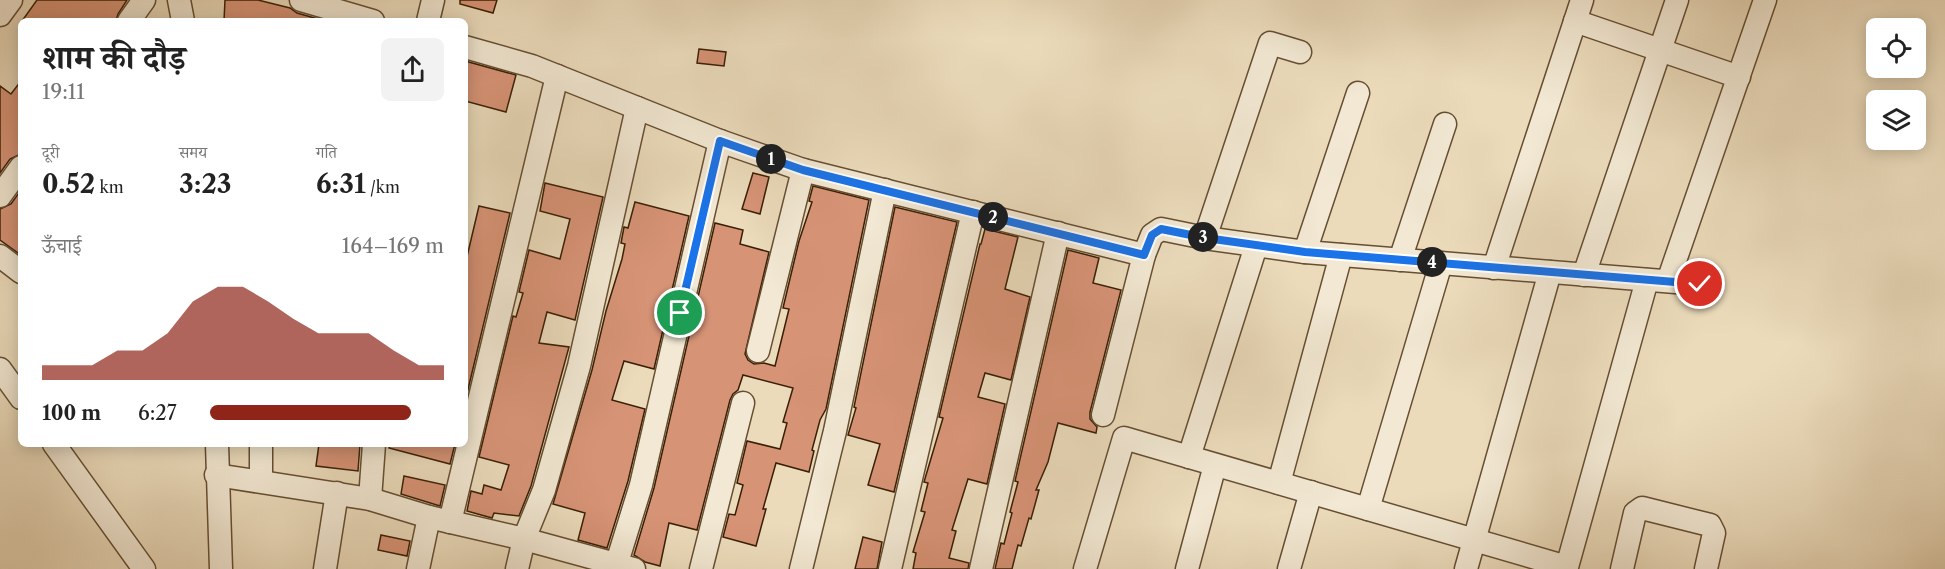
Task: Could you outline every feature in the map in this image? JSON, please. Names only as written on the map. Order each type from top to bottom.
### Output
[{"type":"street","points":[[0,15],[11,0]]},
{"type":"street","points":[[131,18],[144,0]]},
{"type":"street","points":[[179,0],[182,18]]},
{"type":"street","points":[[301,0],[361,18]]},
{"type":"street","points":[[429,18],[433,0]]},
{"type":"street","points":[[1494,267],[1582,0]]},
{"type":"street","points":[[1584,275],[1677,0]]},
{"type":"street","points":[[1085,569],[1124,438],[1567,568],[1658,281],[1739,77],[1765,0]]},
{"type":"street","points":[[1575,21],[1739,77]]},
{"type":"street","points":[[1206,238],[1270,43],[1300,52]]},
{"type":"street","points":[[468,48],[532,66],[720,141],[803,170],[1144,255]]},
{"type":"street","points":[[468,413],[557,76]]},
{"type":"street","points":[[1305,252],[1358,93]]},
{"type":"street","points":[[516,569],[524,539],[544,490],[579,366],[637,108]]},
{"type":"street","points":[[1400,260],[1445,124]]},
{"type":"street","points":[[216,475],[370,499],[622,567],[720,141]]},
{"type":"street","points":[[758,351],[803,170]]},
{"type":"street","points":[[0,196],[18,171]]},
{"type":"street","points":[[801,569],[835,431],[885,190]]},
{"type":"street","points":[[890,569],[973,212]]},
{"type":"street","points":[[1103,415],[1144,255],[1152,235],[1161,229],[1256,246],[1305,252],[1700,284]]},
{"type":"street","points":[[981,569],[1058,233]]},
{"type":"street","points":[[1189,457],[1256,246]]},
{"type":"street","points":[[1279,483],[1341,255]]},
{"type":"street","points":[[0,256],[18,270]]},
{"type":"street","points":[[1368,509],[1441,263]]},
{"type":"street","points":[[1466,569],[1550,272]]},
{"type":"street","points":[[0,369],[18,394]]},
{"type":"street","points":[[701,569],[743,403]]},
{"type":"street","points":[[56,447],[144,569]]},
{"type":"street","points":[[217,447],[220,569]]},
{"type":"street","points":[[261,447],[261,481]]},
{"type":"street","points":[[370,499],[374,447]]},
{"type":"street","points":[[417,569],[440,519],[459,447]]},
{"type":"street","points":[[1187,569],[1215,465]]},
{"type":"street","points":[[1290,569],[1311,492]]},
{"type":"street","points":[[325,569],[337,493]]},
{"type":"street","points":[[1622,569],[1635,513],[1642,508],[1710,525],[1714,533],[1706,569]]},
{"type":"building","points":[[37,0],[127,0],[117,18],[24,18]]},
{"type":"building","points":[[225,0],[258,0],[290,8],[297,13],[314,18],[224,18]]},
{"type":"building","points":[[460,0],[497,0],[493,13],[460,4]]},
{"type":"building","points":[[699,49],[726,52],[724,66],[697,63]]},
{"type":"building","points":[[468,62],[516,75],[506,112],[468,102]]},
{"type":"building","points":[[18,85],[18,155],[10,159],[0,173],[0,86],[11,94]]},
{"type":"building","points":[[753,173],[769,177],[760,214],[742,209]]},
{"type":"building","points":[[545,183],[603,197],[575,320],[547,312],[539,343],[569,347],[531,486],[519,516],[494,513],[492,518],[467,511],[471,491],[482,494],[484,485],[501,490],[509,465],[479,457],[513,316],[516,317],[523,293],[519,292],[529,250],[560,259],[570,219],[540,211]]},
{"type":"building","points":[[813,186],[869,200],[826,409],[820,420],[809,472],[776,463],[763,509],[766,509],[756,546],[723,537],[729,514],[735,515],[743,485],[737,483],[747,441],[780,449],[787,423],[783,422],[793,388],[743,375],[738,390],[730,400],[697,530],[669,523],[660,566],[645,562],[634,555],[654,488],[715,223],[743,230],[740,244],[769,252],[745,354],[754,364],[764,363],[775,366],[789,309],[783,308],[799,241],[812,202],[809,201]]},
{"type":"building","points":[[18,194],[18,253],[0,240],[0,209],[11,204]]},
{"type":"building","points":[[635,202],[689,216],[654,369],[624,361],[612,400],[645,409],[628,481],[607,548],[578,540],[585,513],[553,504],[622,259],[625,244],[621,243],[624,227],[628,228]]},
{"type":"building","points":[[479,206],[510,213],[468,389],[468,252]]},
{"type":"building","points":[[895,207],[957,222],[894,492],[868,485],[880,444],[848,435],[856,408],[854,407]]},
{"type":"building","points":[[985,229],[1018,237],[1005,289],[1030,297],[1011,380],[985,373],[978,397],[1005,404],[987,484],[968,479],[952,530],[956,531],[949,558],[969,563],[968,569],[913,569],[916,553],[913,552],[925,512],[921,511],[928,483],[924,482],[943,418],[939,417]]},
{"type":"building","points":[[1068,250],[1099,258],[1093,283],[1121,290],[1090,412],[1090,419],[1097,427],[1096,433],[1058,423],[1048,462],[1036,490],[1039,490],[1031,519],[1029,518],[1021,546],[1018,545],[1012,569],[995,569],[1001,543],[1004,544],[1012,513],[1010,512],[1018,482],[1015,481]]},
{"type":"building","points":[[319,447],[360,447],[358,471],[316,466]]},
{"type":"building","points":[[389,447],[454,447],[450,464]]},
{"type":"building","points":[[404,476],[445,485],[440,506],[401,494]]},
{"type":"building","points":[[381,535],[410,541],[407,556],[378,550]]},
{"type":"building","points":[[863,537],[882,542],[877,569],[855,569]]},
{"type":"route","points":[[680,313],[720,141],[803,170],[1144,255],[1152,235],[1161,229],[1256,246],[1305,252],[1700,284]]}]
